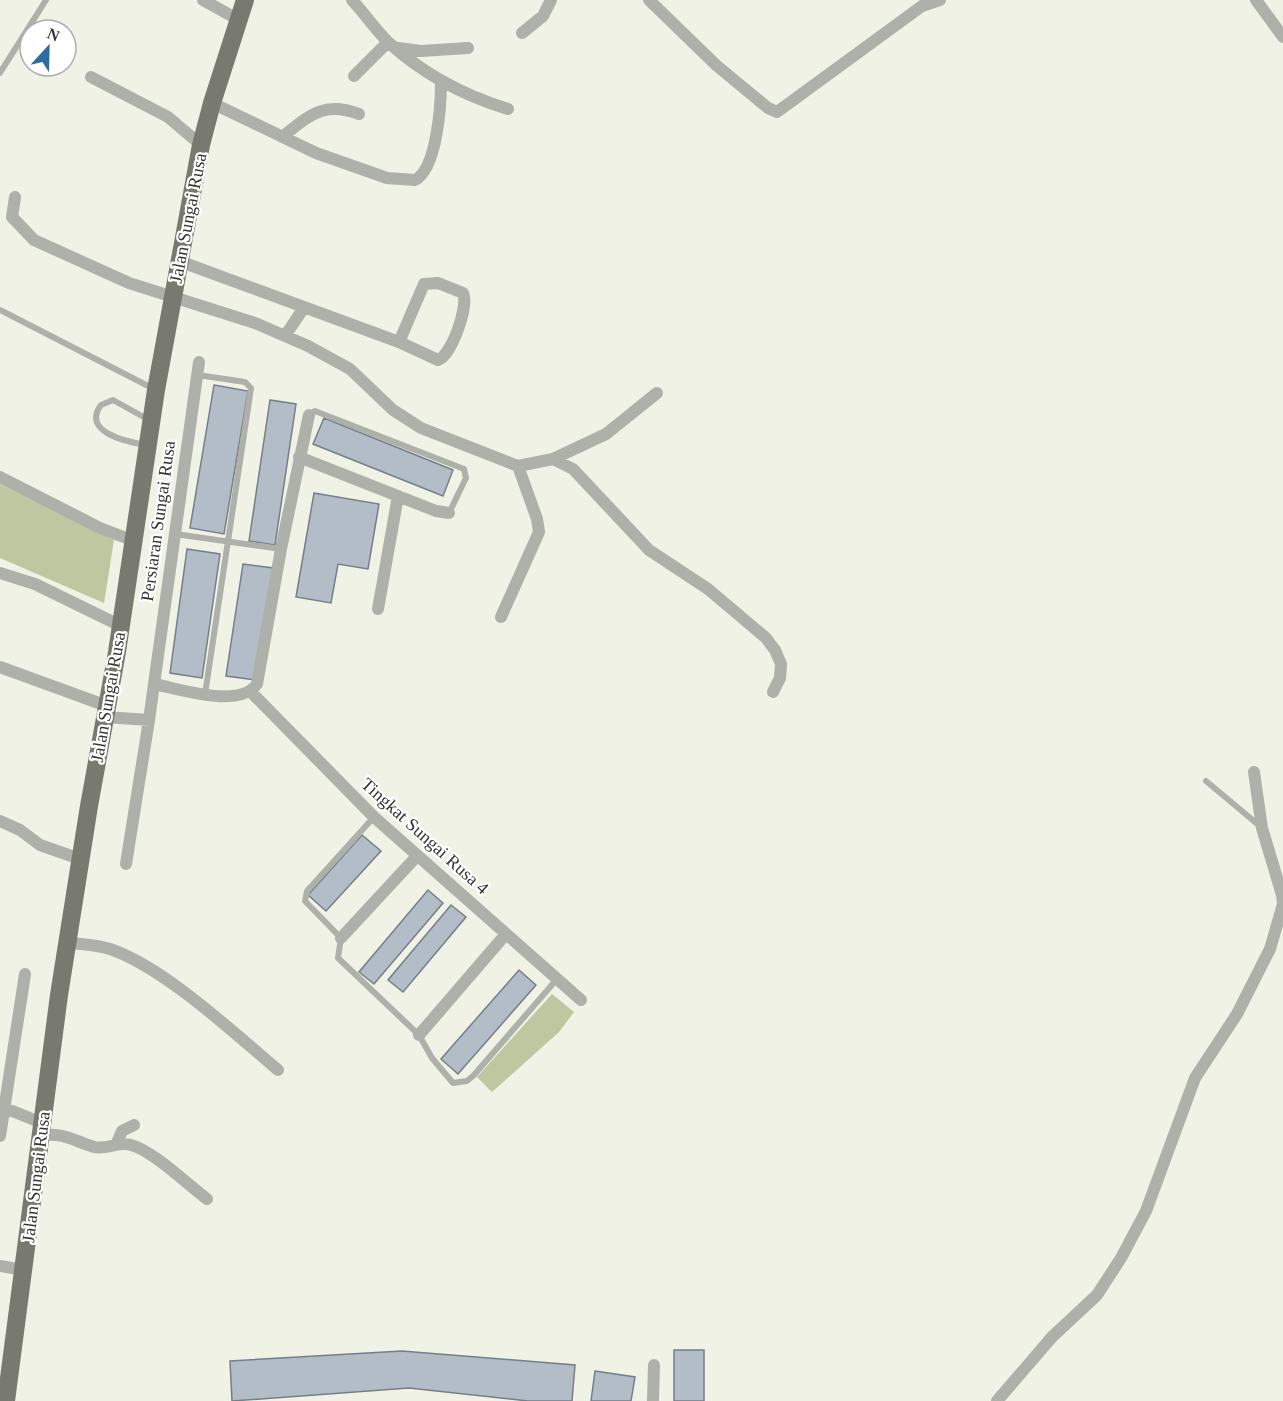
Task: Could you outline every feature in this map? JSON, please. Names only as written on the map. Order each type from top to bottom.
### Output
[{"type":"main road","name":"Jalan Sungai Rusa","points":[[6,1401],[41,1129],[80,859],[121,626],[156,390],[201,145],[212,103],[246,0]]},
{"type":"street","points":[[203,0],[239,20]]},
{"type":"street","points":[[352,0],[393,45],[441,82],[468,95],[508,109]]},
{"type":"street","points":[[522,33],[543,16],[551,0]]},
{"type":"street","points":[[649,0],[716,65],[760,102],[777,112],[919,3],[940,0]]},
{"type":"street","points":[[1256,0],[1277,20],[1283,37]]},
{"type":"street","points":[[393,45],[421,51],[468,48]]},
{"type":"street","points":[[354,76],[393,45]]},
{"type":"street","points":[[91,77],[168,117],[201,145]]},
{"type":"street","points":[[212,103],[282,137],[387,178],[415,180],[428,165],[438,119],[441,82]]},
{"type":"street","points":[[282,137],[325,109],[338,107],[359,114]]},
{"type":"street","points":[[15,197],[12,217],[28,236],[129,283],[213,309],[285,336],[350,369],[403,418],[421,428],[518,466],[553,459],[606,434],[657,393]]},
{"type":"street","points":[[179,261],[252,287],[303,309],[399,342],[435,359],[442,359],[464,313],[463,293],[438,283],[424,284],[399,342]]},
{"type":"street","points":[[285,336],[303,309]]},
{"type":"street","name":"Persiaran Sungai Rusa","points":[[126,864],[149,720],[199,362]]},
{"type":"street","points":[[154,684],[233,697],[251,692],[258,679],[280,549],[309,415]]},
{"type":"street","points":[[299,457],[436,511],[449,513]]},
{"type":"street","points":[[553,459],[573,469],[592,487],[649,550],[726,603],[766,638],[781,664],[780,678],[773,692]]},
{"type":"street","points":[[501,617],[539,532],[537,519],[518,466]]},
{"type":"street","points":[[0,477],[100,528],[134,541]]},
{"type":"street","points":[[378,609],[398,496]]},
{"type":"street","points":[[0,573],[35,584],[121,626]]},
{"type":"street","points":[[0,667],[106,711],[149,720]]},
{"type":"street","name":"Tingkat Sungai Rusa 4","points":[[251,692],[374,817],[581,1000]]},
{"type":"street","points":[[999,1401],[1052,1336],[1097,1295],[1106,1283],[1146,1211],[1195,1078],[1237,1014],[1270,949],[1282,904],[1262,828],[1254,772]]},
{"type":"street","points":[[0,820],[20,830],[40,845],[80,859]]},
{"type":"street","points":[[341,938],[417,856]]},
{"type":"street","points":[[419,1035],[506,934]]},
{"type":"street","points":[[68,943],[111,949],[138,963],[194,1000],[278,1070]]},
{"type":"street","points":[[0,1136],[2,1106],[25,974]]},
{"type":"street","points":[[2,1106],[41,1129],[62,1134],[98,1148],[129,1144],[141,1148],[207,1199]]},
{"type":"street","points":[[116,1145],[120,1133],[134,1125]]},
{"type":"street","points":[[0,1266],[24,1270]]},
{"type":"street","points":[[653,1401],[654,1365]]},
{"type":"lane","points":[[0,73],[46,0]]},
{"type":"lane","points":[[0,309],[156,390]]},
{"type":"lane","points":[[198,375],[245,382],[251,388],[205,694]]},
{"type":"lane","points":[[149,446],[130,442],[105,432],[98,426],[96,417],[101,405],[113,400],[152,422]]},
{"type":"lane","points":[[309,415],[315,411],[464,469],[466,478],[449,513]]},
{"type":"lane","points":[[175,534],[280,549]]},
{"type":"lane","points":[[1206,781],[1262,828]]},
{"type":"lane","points":[[374,817],[305,895],[308,907],[341,938],[338,958],[419,1035],[432,1058],[453,1083],[467,1081],[557,979]]},
{"type":"green space","points":[[0,484],[114,540],[104,603],[0,558]]},
{"type":"green space","points":[[552,994],[574,1012],[559,1032],[492,1092],[477,1077]]},
{"type":"building","points":[[214,385],[248,391],[224,534],[190,528]]},
{"type":"building","points":[[270,400],[296,404],[275,545],[249,541]]},
{"type":"building","points":[[324,418],[453,470],[443,496],[313,444]]},
{"type":"building","points":[[314,493],[379,504],[368,569],[338,564],[331,603],[296,597]]},
{"type":"building","points":[[187,549],[220,554],[202,678],[170,673]]},
{"type":"building","points":[[243,564],[273,568],[256,680],[226,676]]},
{"type":"building","points":[[362,835],[381,851],[326,911],[308,895]]},
{"type":"building","points":[[428,890],[443,903],[374,984],[359,972]]},
{"type":"building","points":[[451,905],[466,917],[403,992],[388,980]]},
{"type":"building","points":[[519,970],[536,985],[458,1074],[441,1059]]},
{"type":"building","points":[[674,1350],[704,1350],[704,1401],[674,1401]]},
{"type":"building","points":[[402,1351],[575,1365],[572,1401],[528,1401],[409,1388],[232,1401],[230,1361]]},
{"type":"building","points":[[595,1371],[635,1377],[631,1401],[591,1401]]}]
